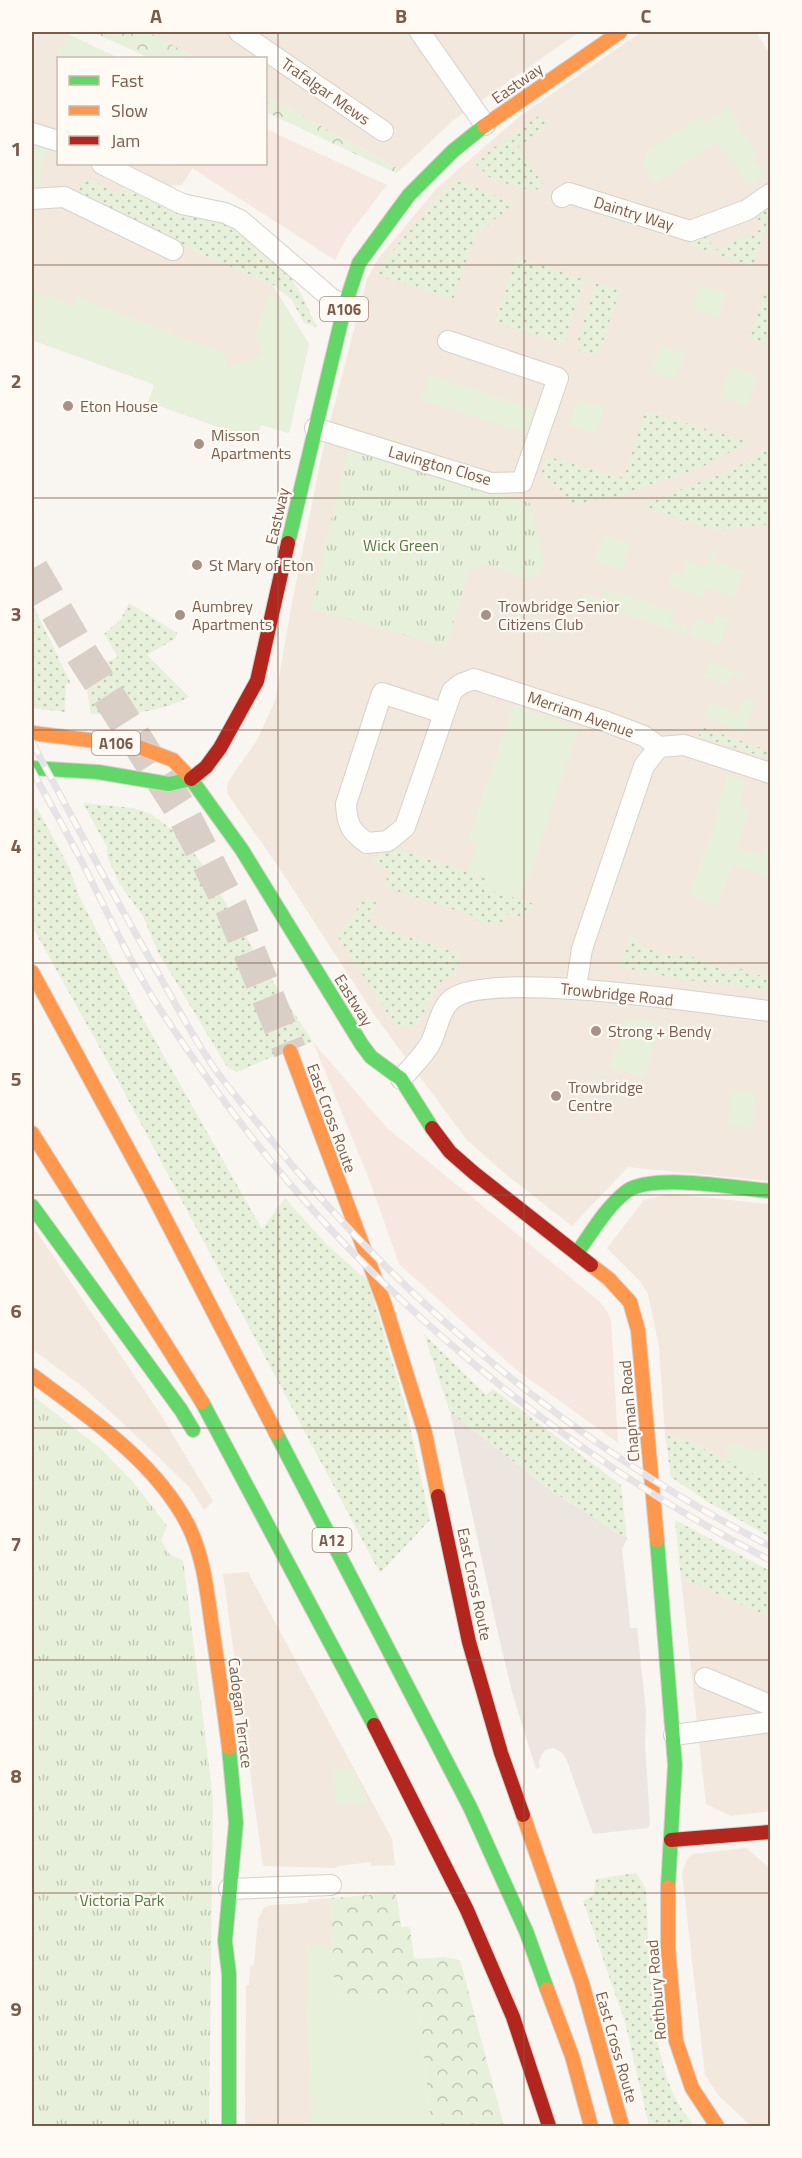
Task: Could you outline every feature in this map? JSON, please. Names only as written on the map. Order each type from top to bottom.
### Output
[{"type":"main road","name":"Eastway","points":[[401,1079],[371,1057],[362,1045],[242,850],[191,778],[206,767],[220,748],[257,681],[315,428],[345,304],[358,263],[408,195],[453,151],[485,125],[620,32]]},
{"type":"main road","name":"A106","points":[[32,733],[136,746],[173,760],[191,778],[169,784],[98,772],[32,768]]},
{"type":"main road","name":"A12","points":[[32,972],[153,1195],[470,1808],[526,1931],[572,2056],[591,2127]]},
{"type":"main road","name":"East Cross Route","points":[[290,1051],[385,1305],[407,1372],[428,1444],[469,1642],[501,1753],[582,1983],[622,2127]]},
{"type":"main road","name":"Chapman Road","points":[[401,1079],[434,1132],[450,1152],[609,1278],[630,1302],[638,1329],[675,1735],[670,1840]]},
{"type":"main road","points":[[32,1133],[210,1414],[391,1757],[471,1921],[513,2017],[549,2127]]},
{"type":"main road","points":[[577,1253],[617,1200],[634,1187],[655,1182],[771,1191]]},
{"type":"main road","points":[[32,1206],[181,1410],[200,1441]]},
{"type":"main road","name":"Cadogan Terrace","points":[[32,1375],[133,1456],[181,1511],[195,1537],[205,1574],[233,1781],[235,1837],[225,1960],[229,1974],[229,2127]]},
{"type":"main road","points":[[261,1543],[391,1757]]},
{"type":"main road","points":[[670,1840],[771,1832]]},
{"type":"main road","name":"Rothbury Road","points":[[670,1840],[667,1898],[668,1948],[676,2040],[692,2088],[717,2127]]},
{"type":"street","name":"Trafalgar Mews","points":[[239,32],[384,131]]},
{"type":"street","points":[[421,32],[485,125]]},
{"type":"street","points":[[32,133],[57,141]]},
{"type":"street","points":[[104,165],[182,204],[225,213],[240,220],[332,299],[345,304]]},
{"type":"street","name":"Daintry Way","points":[[562,197],[568,193],[690,231],[747,210],[771,194]]},
{"type":"street","points":[[32,199],[64,197],[173,250]]},
{"type":"street","name":"Lavington Close","points":[[315,428],[491,483],[522,482],[558,378],[448,340]]},
{"type":"street","name":"Merriam Avenue","points":[[443,713],[382,693],[346,804],[346,819],[354,834],[367,843],[388,841],[405,827],[452,691],[461,684],[474,679],[607,722],[644,736],[659,747]]},
{"type":"street","points":[[576,988],[582,949],[644,766],[659,747],[684,745],[771,773]]},
{"type":"street","name":"Trowbridge Road","points":[[401,1079],[429,1045],[445,1006],[454,997],[476,990],[576,988],[771,1011]]},
{"type":"street","points":[[705,1678],[771,1706]]},
{"type":"street","points":[[675,1735],[771,1722]]},
{"type":"street","points":[[229,1889],[330,1885]]},
{"type":"shaded area","points":[[32,32],[63,32],[116,57],[57,57],[57,165],[194,165],[182,185],[124,188],[120,195],[78,192],[210,258],[272,284],[309,344],[289,433],[261,425],[255,440],[148,402],[153,384],[32,340]]},
{"type":"shaded area","points":[[148,32],[579,32],[455,119],[400,170],[267,97],[267,57],[194,57]]},
{"type":"shaded area","points":[[641,32],[756,32],[770,54],[770,1181],[628,1167],[572,1226],[504,1173],[466,1139],[375,1016],[278,866],[228,795],[227,787],[228,782],[257,740],[275,701],[323,449],[367,279],[378,259],[437,188],[520,116]]},
{"type":"shaded area","points":[[267,129],[387,185],[347,237],[335,260],[192,168],[194,165],[267,165]]},
{"type":"shaded area","points":[[313,1042],[386,1127],[599,1301],[607,1311],[611,1320],[618,1443],[514,1368],[399,1264],[371,1184]]},
{"type":"shaded area","points":[[671,1194],[770,1204],[770,1482],[692,1443],[665,1435],[659,1347],[648,1294],[640,1281],[607,1248],[644,1200]]},
{"type":"shaded area","points":[[32,1225],[159,1412],[213,1501],[204,1510],[190,1488],[144,1443],[84,1388],[32,1349]]},
{"type":"shaded area","points":[[450,1412],[552,1491],[627,1539],[622,1549],[630,1628],[637,1628],[646,1711],[645,1745],[650,1823],[648,1828],[593,1834],[566,1758],[562,1753],[553,1748],[545,1750],[539,1762],[540,1767],[536,1769],[512,1692]]},
{"type":"shaded area","points":[[248,1572],[392,1839],[395,1865],[371,1866],[371,1862],[337,1866],[337,1868],[263,1866],[223,1574]]},
{"type":"shaded area","points":[[681,1578],[770,1617],[770,1811],[731,1816],[706,1804]]},
{"type":"shaded area","points":[[746,1848],[770,1868],[770,2126],[751,2126],[719,2096],[705,2075],[682,1873],[687,1859],[693,1854]]},
{"type":"shaded area","points":[[331,1898],[335,2000],[431,2126],[245,2126],[246,1985],[249,1985],[250,1966],[254,1965],[258,1919],[264,1908],[271,1905],[308,1903],[308,1900]]},
{"type":"green space","points":[[92,32],[148,32],[194,57],[148,57]]},
{"type":"green space","points":[[68,34],[116,57],[57,57],[57,59],[55,58]]},
{"type":"green space","points":[[267,97],[400,170],[396,173],[267,112]]},
{"type":"green space","points":[[728,107],[738,122],[736,124],[757,154],[753,157],[765,175],[749,186],[717,141],[656,184],[643,166],[646,152],[700,115],[706,123]]},
{"type":"green space","points":[[541,114],[547,126],[518,147],[544,186],[533,191],[491,179],[474,162]]},
{"type":"green space","points":[[32,145],[49,147],[41,164],[39,187],[32,189]]},
{"type":"green space","points":[[86,177],[120,195],[124,188],[172,211],[220,222],[243,234],[287,272],[317,327],[304,323],[292,300],[272,284],[210,258],[78,192]]},
{"type":"green space","points":[[456,179],[514,204],[476,234],[453,299],[376,275],[382,263]]},
{"type":"green space","points":[[770,206],[753,266],[687,244],[707,235],[714,251],[762,229],[756,214]]},
{"type":"green space","points":[[516,257],[584,279],[564,344],[494,322]]},
{"type":"green space","points":[[770,279],[770,345],[749,337]]},
{"type":"green space","points":[[596,283],[620,290],[598,356],[575,349]]},
{"type":"green space","points":[[700,284],[726,293],[718,318],[691,308]]},
{"type":"green space","points":[[32,290],[74,306],[77,297],[222,352],[229,368],[262,354],[254,337],[270,292],[280,299],[309,344],[289,433],[261,425],[255,440],[148,402],[153,384],[32,340]]},
{"type":"green space","points":[[660,345],[685,353],[676,380],[651,372]]},
{"type":"green space","points":[[730,366],[757,376],[747,406],[720,397]]},
{"type":"green space","points":[[429,374],[535,410],[527,433],[421,400]]},
{"type":"green space","points":[[578,399],[605,407],[597,434],[568,425]]},
{"type":"green space","points":[[645,411],[749,442],[704,466],[622,495],[574,505],[542,473],[545,456],[624,478]]},
{"type":"green space","points":[[770,446],[770,524],[723,530],[709,529],[646,508],[647,503],[651,501],[734,469]]},
{"type":"green space","name":"Wick Green","points":[[348,447],[530,503],[544,562],[542,572],[529,580],[487,564],[469,570],[446,647],[311,609]]},
{"type":"green space","points":[[602,535],[630,544],[622,570],[594,561]]},
{"type":"green space","points":[[711,552],[716,554],[714,561],[743,570],[734,597],[706,588],[702,597],[668,586],[673,572],[681,574],[685,560],[705,567]]},
{"type":"green space","points":[[604,588],[674,611],[670,622],[687,627],[685,634],[581,600],[583,593],[600,598]]},
{"type":"green space","points":[[32,603],[71,684],[66,684],[65,712],[32,708]]},
{"type":"green space","points":[[129,603],[177,633],[175,639],[147,655],[189,697],[152,710],[91,714],[84,671],[118,657],[104,634],[121,619]]},
{"type":"green space","points":[[716,615],[729,619],[720,645],[690,635],[695,619],[713,624]]},
{"type":"green space","points":[[709,661],[748,675],[746,680],[732,675],[729,685],[703,677]]},
{"type":"green space","points":[[744,699],[755,703],[745,732],[705,717],[710,703],[739,712]]},
{"type":"green space","points":[[513,706],[579,728],[520,899],[484,888],[487,878],[467,872],[476,845],[467,842]]},
{"type":"green space","points":[[701,727],[770,751],[770,759],[699,736]]},
{"type":"green space","points":[[727,774],[746,781],[739,805],[750,808],[737,847],[763,856],[766,846],[770,847],[770,877],[732,864],[717,907],[688,893],[693,885],[721,804],[717,802]]},
{"type":"green space","points":[[83,803],[133,808],[151,814],[183,838],[206,870],[268,974],[313,1042],[237,1072],[227,1067],[158,952],[143,916],[120,885],[107,856],[107,847]]},
{"type":"green space","points":[[37,808],[69,867],[79,896],[138,1010],[262,1229],[285,1198],[327,1245],[368,1281],[406,1408],[430,1520],[380,1573],[115,1075],[32,926],[32,811]]},
{"type":"green space","points":[[395,848],[487,878],[484,888],[534,904],[531,911],[517,917],[506,914],[503,926],[489,922],[488,924],[474,919],[474,916],[384,887],[390,869],[373,863],[376,855]]},
{"type":"green space","points":[[362,897],[376,902],[369,924],[461,954],[456,972],[439,984],[423,1014],[411,1028],[400,1027],[393,1022],[336,934],[352,918]]},
{"type":"green space","points":[[631,935],[638,937],[636,943],[676,957],[678,952],[731,971],[733,966],[770,979],[770,990],[687,980],[619,967]]},
{"type":"green space","points":[[625,1018],[661,1023],[644,1078],[610,1068]]},
{"type":"green space","points":[[731,1089],[756,1092],[752,1128],[727,1126]]},
{"type":"green space","points":[[424,1334],[486,1395],[493,1389],[621,1485],[627,1539],[552,1491],[450,1412]]},
{"type":"green space","name":"Victoria Park","points":[[32,1395],[101,1449],[134,1483],[167,1526],[161,1540],[170,1555],[183,1560],[213,1799],[209,2126],[32,2126]]},
{"type":"green space","points":[[665,1435],[692,1443],[770,1482],[770,1537],[708,1502],[671,1477]]},
{"type":"green space","points":[[728,1444],[748,1446],[748,1449],[770,1448],[770,1482],[726,1460]]},
{"type":"green space","points":[[675,1520],[770,1571],[770,1617],[681,1578]]},
{"type":"green space","points":[[351,1767],[368,1802],[337,1805],[333,1769]]},
{"type":"green space","points":[[636,1873],[646,1889],[652,2002],[662,2060],[670,2086],[681,2108],[694,2126],[649,2126],[625,2022],[583,1901],[593,1895],[596,1879]]},
{"type":"green space","points":[[394,1893],[397,1897],[401,1927],[410,1927],[414,1959],[443,1957],[460,1960],[504,2126],[431,2126],[418,1997],[335,2000],[331,1898]]},
{"type":"green space","points":[[306,1945],[333,1945],[335,2000],[418,1997],[431,2126],[312,2126],[305,1983]]},
{"type":"tunnel","points":[[32,569],[81,653],[180,808],[231,907],[290,1051]]},
{"type":"railway","points":[[32,742],[126,916],[200,1046],[231,1091],[313,1189],[369,1250],[430,1308],[493,1363],[559,1415],[627,1463],[698,1507],[770,1546]]},
{"type":"railway","points":[[32,770],[129,955],[160,1009],[242,1124],[333,1232],[431,1327],[538,1415],[652,1493],[770,1560]]},
{"type":"traffic: fast","points":[[288,543],[345,305],[359,263],[409,195],[453,151],[484,126]]},
{"type":"traffic: fast","points":[[32,768],[98,772],[169,784],[191,779]]},
{"type":"traffic: fast","points":[[191,779],[242,850],[362,1045],[371,1057],[401,1079],[432,1128]]},
{"type":"traffic: fast","points":[[577,1253],[612,1204],[627,1191],[639,1186],[675,1182],[770,1191]]},
{"type":"traffic: fast","points":[[32,1206],[181,1410],[193,1430]]},
{"type":"traffic: fast","points":[[202,1402],[374,1725]]},
{"type":"traffic: fast","points":[[276,1433],[470,1807],[526,1931],[547,1989]]},
{"type":"traffic: fast","points":[[657,1540],[675,1765],[668,1887]]},
{"type":"traffic: fast","points":[[229,1748],[236,1823],[225,1941],[229,1974],[229,2126]]},
{"type":"traffic: slow","points":[[484,126],[620,32]]},
{"type":"traffic: slow","points":[[32,733],[136,746],[173,760],[191,779]]},
{"type":"traffic: slow","points":[[32,972],[153,1195],[276,1433]]},
{"type":"traffic: slow","points":[[290,1051],[385,1305],[425,1433],[438,1496]]},
{"type":"traffic: slow","points":[[32,1133],[202,1402]]},
{"type":"traffic: slow","points":[[591,1265],[609,1279],[630,1302],[638,1330],[657,1540]]},
{"type":"traffic: slow","points":[[32,1375],[98,1424],[139,1460],[158,1480],[188,1525],[198,1550],[204,1575],[229,1748]]},
{"type":"traffic: slow","points":[[523,1815],[582,1983],[622,2126]]},
{"type":"traffic: slow","points":[[668,1887],[668,1948],[676,2041],[692,2088],[717,2126]]},
{"type":"traffic: slow","points":[[547,1989],[572,2056],[591,2126]]},
{"type":"traffic: jam","points":[[191,779],[206,767],[220,748],[257,681],[288,543]]},
{"type":"traffic: jam","points":[[432,1128],[450,1152],[474,1173],[591,1265]]},
{"type":"traffic: jam","points":[[438,1496],[469,1642],[501,1753],[523,1815]]},
{"type":"traffic: jam","points":[[374,1725],[467,1910],[513,2017],[549,2126]]},
{"type":"traffic: jam","points":[[671,1840],[770,1832]]},
{"type":"place","name":"Eton House","points":[[68,406]]},
{"type":"place","name":"Misson Apartments","points":[[199,444]]},
{"type":"place","name":"St Mary of Eton","points":[[197,565]]},
{"type":"place","name":"Aumbrey Apartments","points":[[180,615]]},
{"type":"place","name":"Trowbridge Senior Citizens Club","points":[[486,615]]},
{"type":"place","name":"Strong + Bendy","points":[[596,1031]]},
{"type":"place","name":"Trowbridge Centre","points":[[556,1096]]}]
